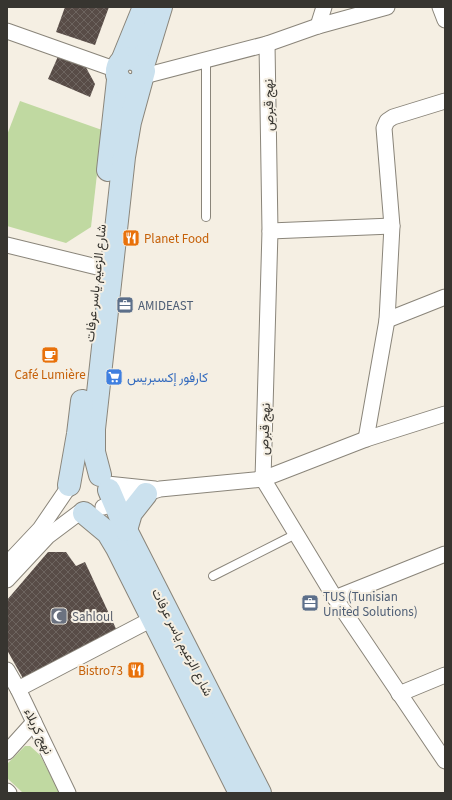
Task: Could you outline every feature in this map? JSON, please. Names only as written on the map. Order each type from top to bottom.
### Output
[{"type":"main road","name":"شارع الزعيم ياسر عرفات","points":[[68,487],[78,434],[119,70],[144,7]]},
{"type":"main road","name":"شارع الزعيم ياسر عرفات","points":[[161,7],[130,122],[124,157],[94,430],[94,452],[100,498],[111,538],[240,793]]},
{"type":"main road","points":[[119,70],[131,58],[140,62],[142,74]]},
{"type":"main road","points":[[88,472],[100,498],[71,505],[67,494],[68,487],[76,476],[88,472]]},
{"type":"main road","points":[[126,530],[131,512],[153,491]]},
{"type":"main road","name":"شارع الزعيم ياسر عرفات","points":[[100,498],[126,530],[260,793]]},
{"type":"street","points":[[318,26],[324,7]]},
{"type":"street","points":[[142,74],[206,60],[267,44],[318,26],[387,7]]},
{"type":"street","points":[[440,7],[445,20]]},
{"type":"street","points":[[7,31],[119,70]]},
{"type":"street","name":"نهج قبرص","points":[[263,479],[270,231],[267,44]]},
{"type":"street","points":[[366,439],[387,320],[392,226],[384,128],[387,121],[393,117],[445,101]]},
{"type":"street","points":[[270,231],[392,226]]},
{"type":"street","points":[[7,245],[97,267]]},
{"type":"street","points":[[387,320],[445,297]]},
{"type":"street","points":[[7,580],[48,536],[100,498],[263,479],[366,439],[445,414]]},
{"type":"street","points":[[263,479],[335,598],[445,761]]},
{"type":"street","points":[[7,564],[40,528],[68,487]]},
{"type":"street","points":[[100,498],[153,491]]},
{"type":"street","points":[[335,598],[445,554]]},
{"type":"street","points":[[18,689],[152,619]]},
{"type":"street","name":"نهج كربلاء","points":[[7,670],[18,689],[68,793]]},
{"type":"street","points":[[399,694],[445,675]]},
{"type":"street","points":[[7,752],[34,722]]},
{"type":"lane","points":[[206,60],[206,217]]},
{"type":"lane","points":[[213,576],[296,534]]},
{"type":"green space","points":[[20,101],[102,130],[91,227],[66,243],[7,226],[7,135]]},
{"type":"green space","points":[[25,746],[30,746],[40,755],[60,793],[23,793],[7,778],[7,764]]},
{"type":"building","points":[[65,7],[109,7],[95,45],[56,32]]},
{"type":"building","points":[[60,52],[82,60],[95,84],[90,97],[48,79]]},
{"type":"building","name":"Sahloul","points":[[48,552],[66,552],[76,566],[85,562],[118,633],[25,682],[7,650],[7,600]]},
{"type":"place","name":"Planet Food","points":[[131,238]]},
{"type":"place","name":"AMIDEAST","points":[[125,305]]},
{"type":"place","name":"Café Lumière","points":[[50,355]]},
{"type":"place","name":"كارفور إكسبريس","points":[[114,377]]},
{"type":"place","name":"TUS (Tunisian United Solutions)","points":[[310,603]]},
{"type":"place","name":"Sahloul","points":[[59,616]]},
{"type":"place","name":"Bistro73","points":[[136,670]]}]
